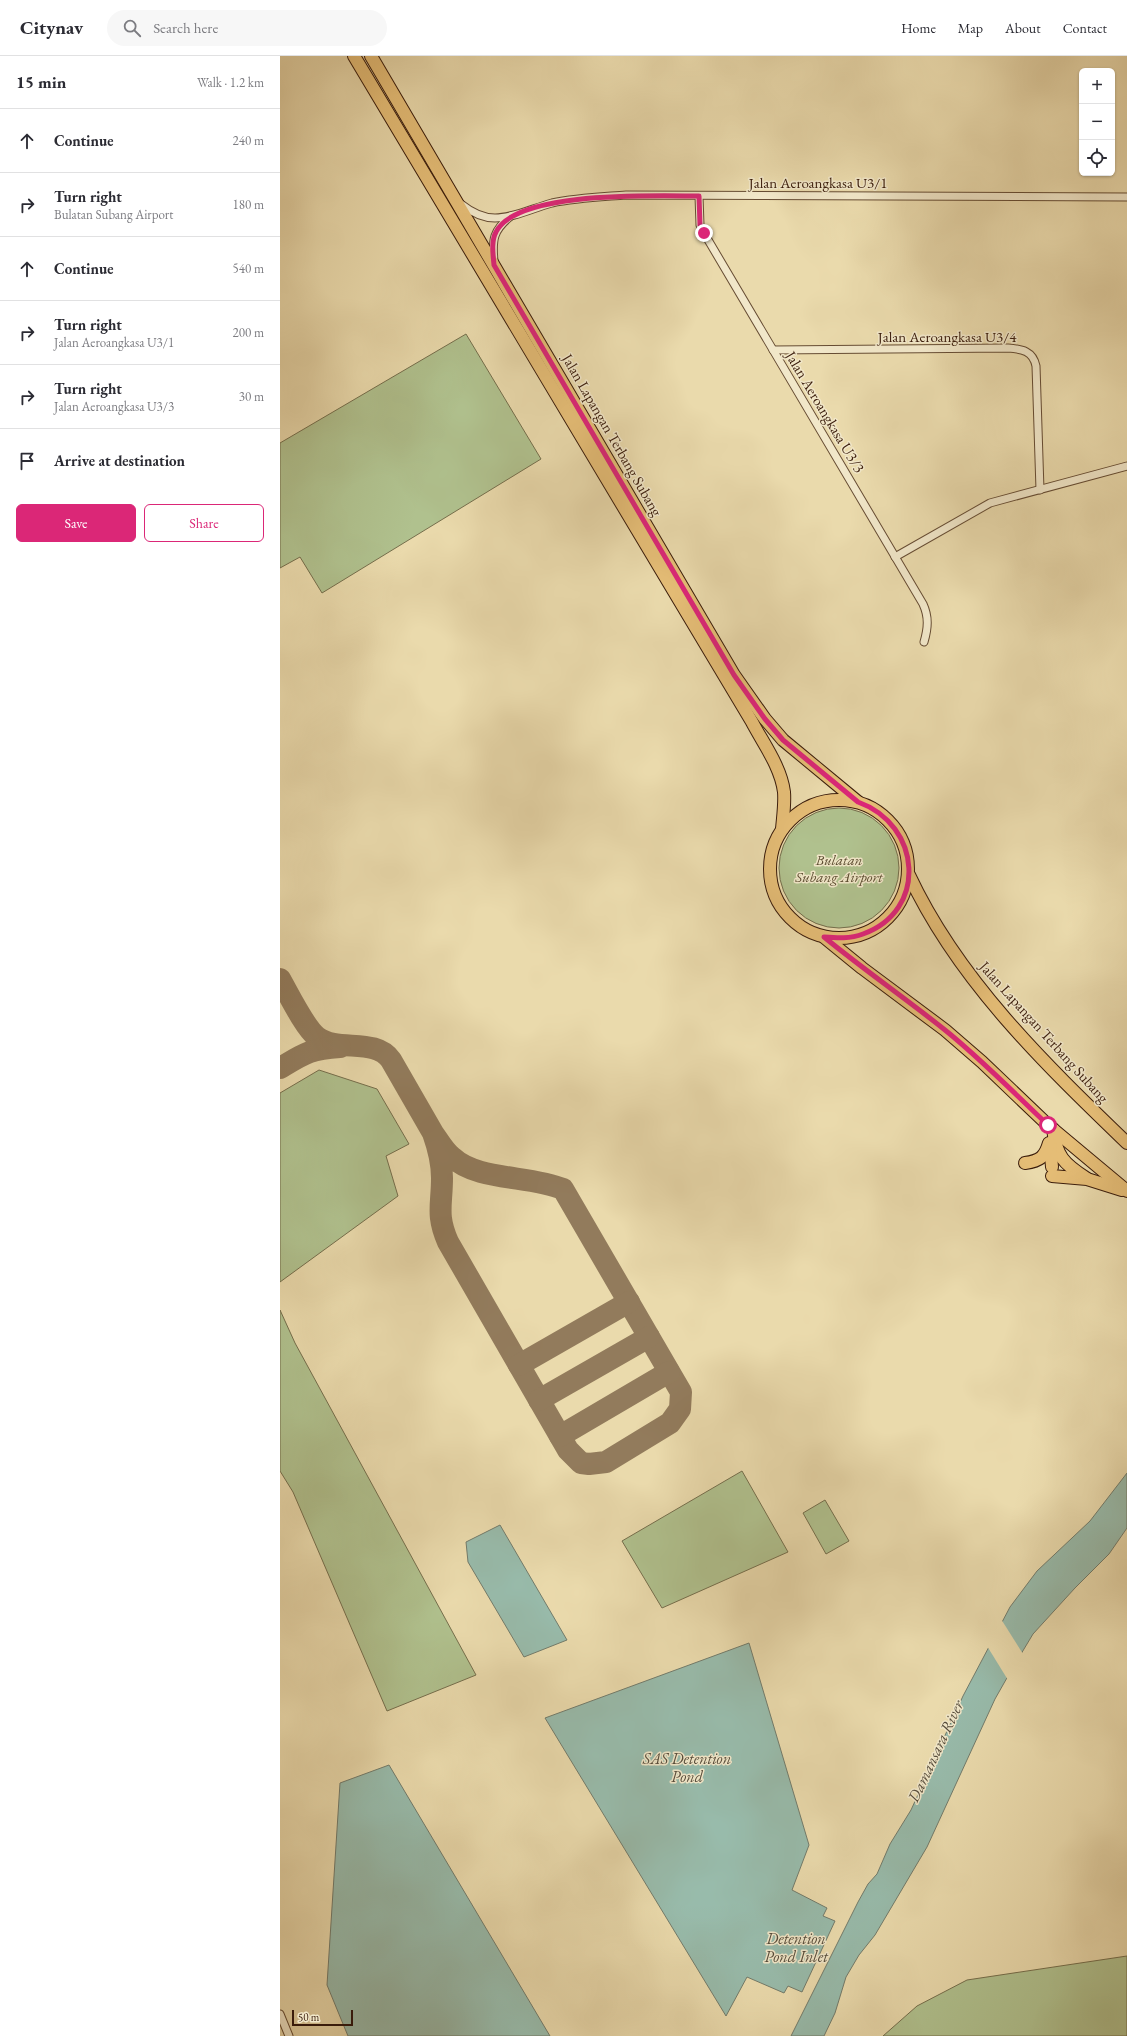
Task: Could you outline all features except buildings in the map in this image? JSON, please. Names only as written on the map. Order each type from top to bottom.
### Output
[{"type":"main road","name":"Jalan Lapangan Terbang Subang","points":[[354,56],[752,722],[779,774],[785,804],[782,829]]},
{"type":"main road","name":"Jalan Lapangan Terbang Subang","points":[[371,56],[734,675],[765,719],[783,740],[858,802]]},
{"type":"main road","points":[[824,937],[844,938],[856,936],[880,925],[898,906],[904,894],[909,875],[907,850],[900,835],[892,824],[880,814],[868,806],[858,802],[837,800],[816,804],[797,814],[782,829],[773,846],[770,865],[774,891],[778,903],[790,918],[806,930],[824,937],[862,968],[945,1030],[982,1062],[1050,1132],[1127,1191]]},
{"type":"main road","name":"Jalan Lapangan Terbang Subang","points":[[909,875],[936,928],[968,974],[999,1010],[1084,1102],[1127,1143]]},
{"type":"main road","points":[[1025,1163],[1040,1160],[1045,1155],[1050,1132]]},
{"type":"main road","points":[[1050,1132],[1052,1171],[1087,1179],[1127,1191]]},
{"type":"main road","points":[[1050,1132],[1061,1159],[1087,1179]]},
{"type":"street","name":"Jalan Aeroangkasa U3/1","points":[[456,200],[479,215],[495,218],[511,216],[552,203],[626,195],[1127,197]]},
{"type":"street","name":"Jalan Aeroangkasa U3/3","points":[[699,196],[700,225],[704,233],[926,610],[928,628],[924,642]]},
{"type":"street","name":"Jalan Aeroangkasa U3/1","points":[[494,265],[493,246],[496,232],[511,216]]},
{"type":"street","name":"Jalan Aeroangkasa U3/4","points":[[773,350],[1008,348],[1026,351],[1035,359],[1036,366],[1040,490]]},
{"type":"street","points":[[895,557],[980,507],[990,503],[1127,466]]},
{"type":"street","points":[[280,2014],[289,2036]]},
{"type":"green space","points":[[466,334],[541,459],[322,593],[300,557],[280,568],[280,443]]},
{"type":"green space","name":"Bulatan Subang Airport","points":[[839,808],[862,813],[872,818],[881,826],[889,835],[894,845],[899,868],[894,891],[889,901],[881,910],[872,918],[862,923],[839,928],[816,923],[806,918],[797,910],[789,901],[784,891],[779,868],[784,845],[789,835],[797,826],[806,818],[816,813]]},
{"type":"green space","points":[[319,1070],[377,1089],[409,1144],[386,1156],[398,1196],[280,1282],[280,1093]]},
{"type":"green space","points":[[280,1310],[295,1343],[476,1675],[387,1711],[293,1492],[280,1471]]},
{"type":"green space","points":[[742,1471],[788,1552],[662,1608],[622,1541]]},
{"type":"green space","points":[[825,1500],[849,1541],[826,1554],[803,1513]]},
{"type":"green space","points":[[1127,1956],[1127,2036],[883,2036],[917,2006],[967,1980]]},
{"type":"water","points":[[1127,1473],[1127,1528],[1109,1554],[1075,1588],[1033,1634],[1012,1669],[995,1699],[927,1847],[875,1935],[859,1955],[846,1977],[835,2013],[824,2036],[791,2036],[858,1902],[868,1884],[877,1874],[890,1844],[911,1810],[963,1696],[1010,1607],[1037,1571],[1090,1521]]},
{"type":"water","points":[[500,1525],[567,1640],[524,1657],[468,1562],[466,1542]]},
{"type":"water","name":"SAS Detention Pond","points":[[749,1643],[809,1845],[792,1890],[827,1908],[823,1916],[835,1921],[802,1992],[788,1986],[784,1993],[747,1977],[726,2016],[545,1718]]},
{"type":"water","points":[[389,1765],[550,2036],[348,2036],[327,1985],[340,1783]]},
{"type":"pier","points":[[1001,1619],[1023,1654],[1008,1680],[987,1646]]},
{"type":"taxiway","points":[[280,979],[307,1026],[317,1037],[326,1042],[335,1044],[376,1049],[384,1053],[391,1060],[435,1138],[442,1172],[440,1210],[444,1233],[448,1242],[568,1450],[581,1463],[589,1464],[606,1462],[670,1423],[680,1409],[681,1392],[563,1189],[535,1181],[489,1174],[463,1165],[449,1155],[433,1133]]},
{"type":"taxiway","points":[[280,1068],[308,1053],[321,1049],[340,1047]]},
{"type":"taxiway","points":[[519,1365],[629,1302]]},
{"type":"taxiway","points":[[539,1400],[649,1337]]},
{"type":"taxiway","points":[[560,1436],[669,1372]]},
{"type":"route","points":[[704,233],[700,225],[699,196],[626,195],[552,203],[511,216],[504,221],[496,232],[494,238],[494,265],[734,675],[765,719],[783,740],[858,802],[868,806],[880,814],[892,824],[900,835],[907,850],[909,875],[904,894],[895,912],[880,925],[863,934],[844,938],[824,937],[862,968],[945,1030],[982,1062],[1048,1125]]},
{"type":"water label","name":"Damansara River","points":[[935,1751]]},
{"type":"water label","name":"Detention Pond Inlet","points":[[796,1947]]}]
